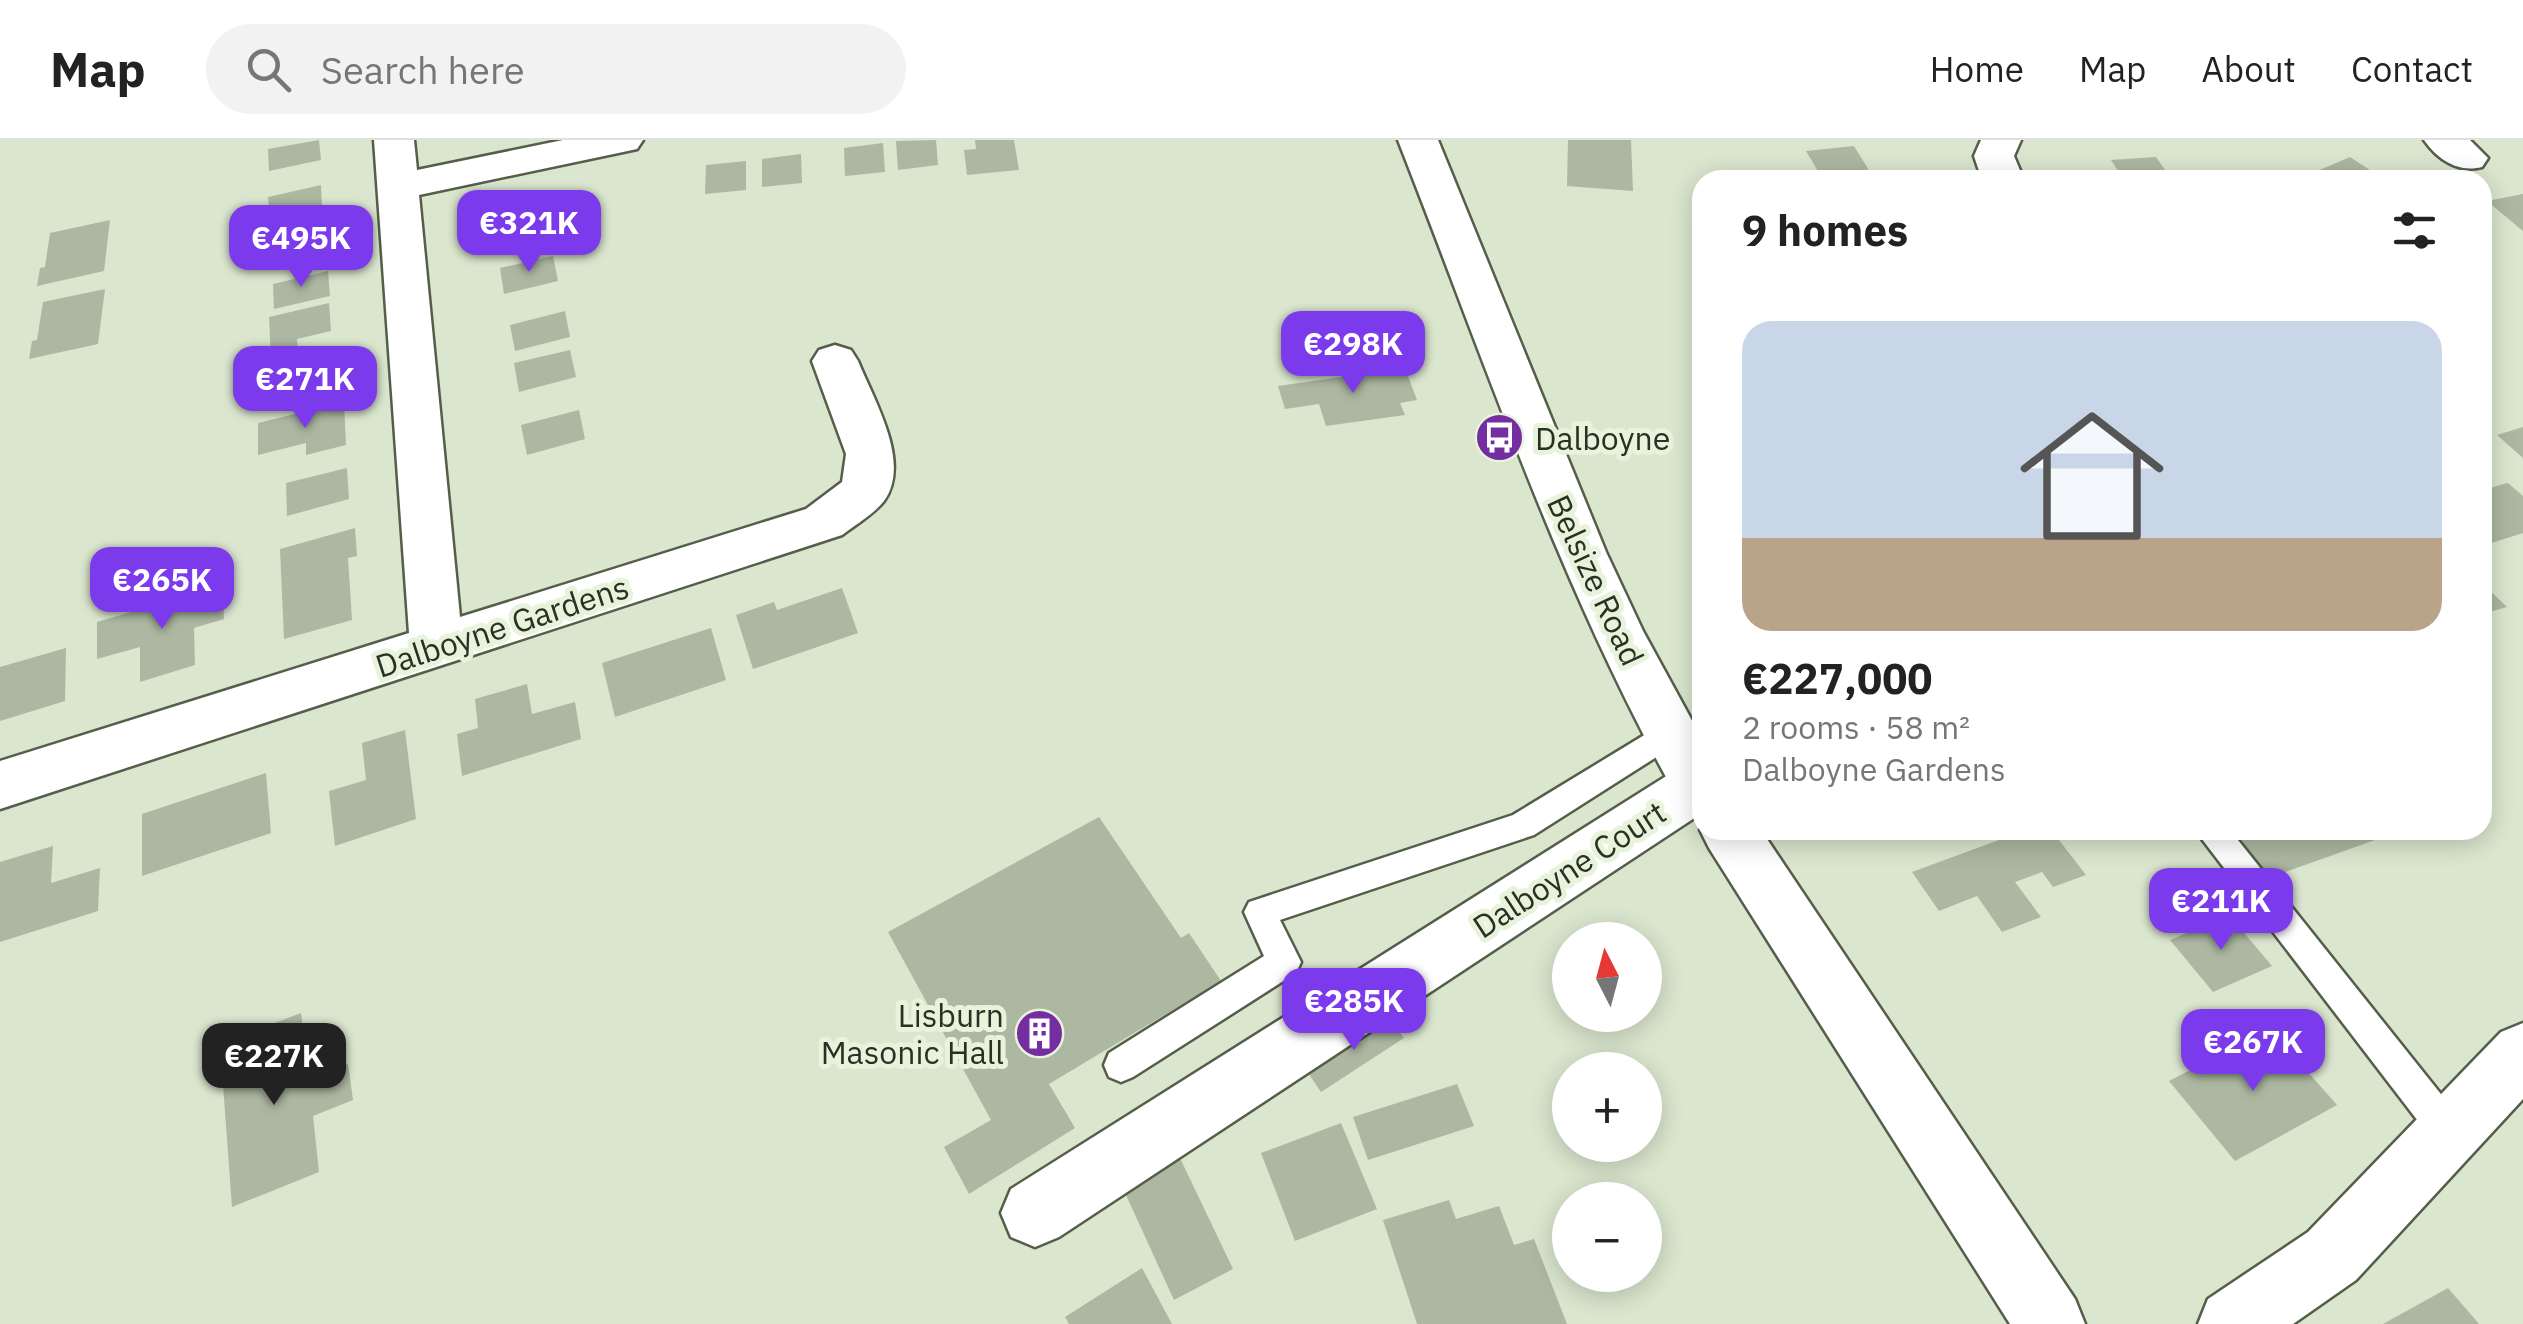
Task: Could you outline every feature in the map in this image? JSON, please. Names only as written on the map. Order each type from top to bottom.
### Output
[{"type":"street","points":[[394,140],[436,648]]},
{"type":"street","points":[[400,186],[623,140]]},
{"type":"street","name":"Belsize Road","points":[[1418,140],[1566,524],[1669,733],[1692,771]]},
{"type":"street","points":[[1999,170],[1994,156],[2001,140]]},
{"type":"street","name":"Dalboyne Gardens","points":[[0,785],[824,522],[865,490],[870,454],[836,361]]},
{"type":"street","name":"Dalboyne Court","points":[[1035,1213],[1692,812]]},
{"type":"street","name":"Belsize Road","points":[[1735,840],[2050,1324]]},
{"type":"street","points":[[2284,1290],[2523,1053]]},
{"type":"lane","points":[[1120,1065],[1284,962],[1260,912],[1523,825],[1669,733]]},
{"type":"lane","points":[[2219,840],[2447,1130]]},
{"type":"building","points":[[319,140],[321,160],[269,171],[268,149]]},
{"type":"building","points":[[936,140],[938,165],[898,170],[896,141]]},
{"type":"building","points":[[975,140],[1014,140],[1019,170],[967,175],[964,150],[976,149]]},
{"type":"building","points":[[1568,140],[1631,140],[1633,191],[1567,186]]},
{"type":"building","points":[[883,143],[885,172],[845,176],[844,148]]},
{"type":"building","points":[[1854,146],[1869,170],[1817,170],[1806,151]]},
{"type":"building","points":[[801,154],[802,183],[762,187],[762,159]]},
{"type":"building","points":[[2156,157],[2165,170],[2118,170],[2111,160]]},
{"type":"building","points":[[2350,157],[2370,170],[2320,170]]},
{"type":"building","points":[[746,161],[746,190],[705,194],[706,165]]},
{"type":"building","points":[[321,185],[322,208],[270,220],[268,197]]},
{"type":"building","points":[[2523,194],[2523,231],[2492,205],[2492,200]]},
{"type":"building","points":[[324,218],[326,242],[271,254],[271,230]]},
{"type":"building","points":[[110,220],[104,271],[37,286],[40,268],[45,267],[50,233]]},
{"type":"building","points":[[553,256],[558,281],[504,294],[500,268]]},
{"type":"building","points":[[328,271],[330,296],[274,309],[273,284]]},
{"type":"building","points":[[105,289],[98,344],[29,359],[32,341],[37,340],[43,302]]},
{"type":"building","points":[[329,303],[331,331],[297,339],[298,353],[271,360],[269,317]]},
{"type":"building","points":[[565,311],[570,337],[515,351],[510,325]]},
{"type":"building","points":[[331,349],[333,392],[272,406],[272,380],[251,385],[251,367]]},
{"type":"building","points":[[570,350],[576,377],[519,392],[514,363]]},
{"type":"building","points":[[1405,368],[1417,400],[1400,403],[1405,415],[1326,426],[1319,404],[1285,409],[1278,386]]},
{"type":"building","points":[[344,402],[346,445],[306,455],[306,443],[258,455],[258,423]]},
{"type":"building","points":[[579,410],[585,439],[527,455],[521,425]]},
{"type":"building","points":[[2523,427],[2523,458],[2497,435]]},
{"type":"building","points":[[347,468],[349,499],[287,516],[286,483]]},
{"type":"building","points":[[2508,483],[2523,496],[2523,533],[2492,543],[2492,487]]},
{"type":"building","points":[[355,528],[357,556],[348,558],[352,620],[284,639],[280,549]]},
{"type":"building","points":[[223,585],[224,619],[194,628],[195,665],[140,682],[140,647],[97,659],[97,622]]},
{"type":"building","points":[[842,588],[858,633],[753,669],[736,615],[774,602],[777,610]]},
{"type":"building","points":[[2492,593],[2507,607],[2492,611]]},
{"type":"building","points":[[711,628],[726,680],[615,717],[602,663]]},
{"type":"building","points":[[66,648],[65,701],[0,721],[0,667]]},
{"type":"building","points":[[527,684],[532,714],[575,702],[581,739],[462,776],[457,734],[478,728],[475,699]]},
{"type":"building","points":[[405,730],[416,819],[335,846],[329,791],[366,780],[362,743]]},
{"type":"building","points":[[266,773],[271,833],[142,876],[142,814]]},
{"type":"building","name":"Lisburn Masonic Hall","points":[[1099,817],[1181,938],[1189,933],[1221,981],[1049,1084],[1075,1128],[969,1194],[944,1147],[991,1120],[888,932]]},
{"type":"building","points":[[1999,840],[2059,840],[2086,875],[2053,887],[2042,872],[2015,882],[2041,917],[2002,932],[1977,896],[1939,911],[1912,872]]},
{"type":"building","points":[[2230,840],[2375,840],[2263,880]]},
{"type":"building","points":[[53,846],[51,883],[100,868],[98,911],[0,942],[0,862]]},
{"type":"building","points":[[2229,915],[2272,966],[2213,992],[2170,940]]},
{"type":"building","points":[[301,1013],[309,1079],[348,1064],[353,1100],[313,1116],[319,1172],[232,1207],[220,1044]]},
{"type":"building","points":[[1386,1015],[1404,1038],[1321,1092],[1304,1067]]},
{"type":"building","points":[[2270,1029],[2337,1105],[2235,1161],[2169,1081]]},
{"type":"building","points":[[1457,1084],[1474,1126],[1368,1160],[1353,1117]]},
{"type":"building","points":[[1341,1123],[1377,1209],[1295,1241],[1261,1153]]},
{"type":"building","points":[[1179,1156],[1233,1269],[1174,1300],[1121,1184]]},
{"type":"building","points":[[1449,1200],[1456,1219],[1499,1206],[1514,1245],[1534,1239],[1567,1324],[1417,1324],[1383,1220]]},
{"type":"building","points":[[1142,1268],[1172,1324],[1069,1324],[1065,1317]]},
{"type":"building","points":[[2448,1288],[2479,1324],[2383,1324]]},
{"type":"place","name":"Dalboyne","points":[[1500,438]]},
{"type":"place","name":"Lisburn Masonic Hall","points":[[1039,1033]]}]
